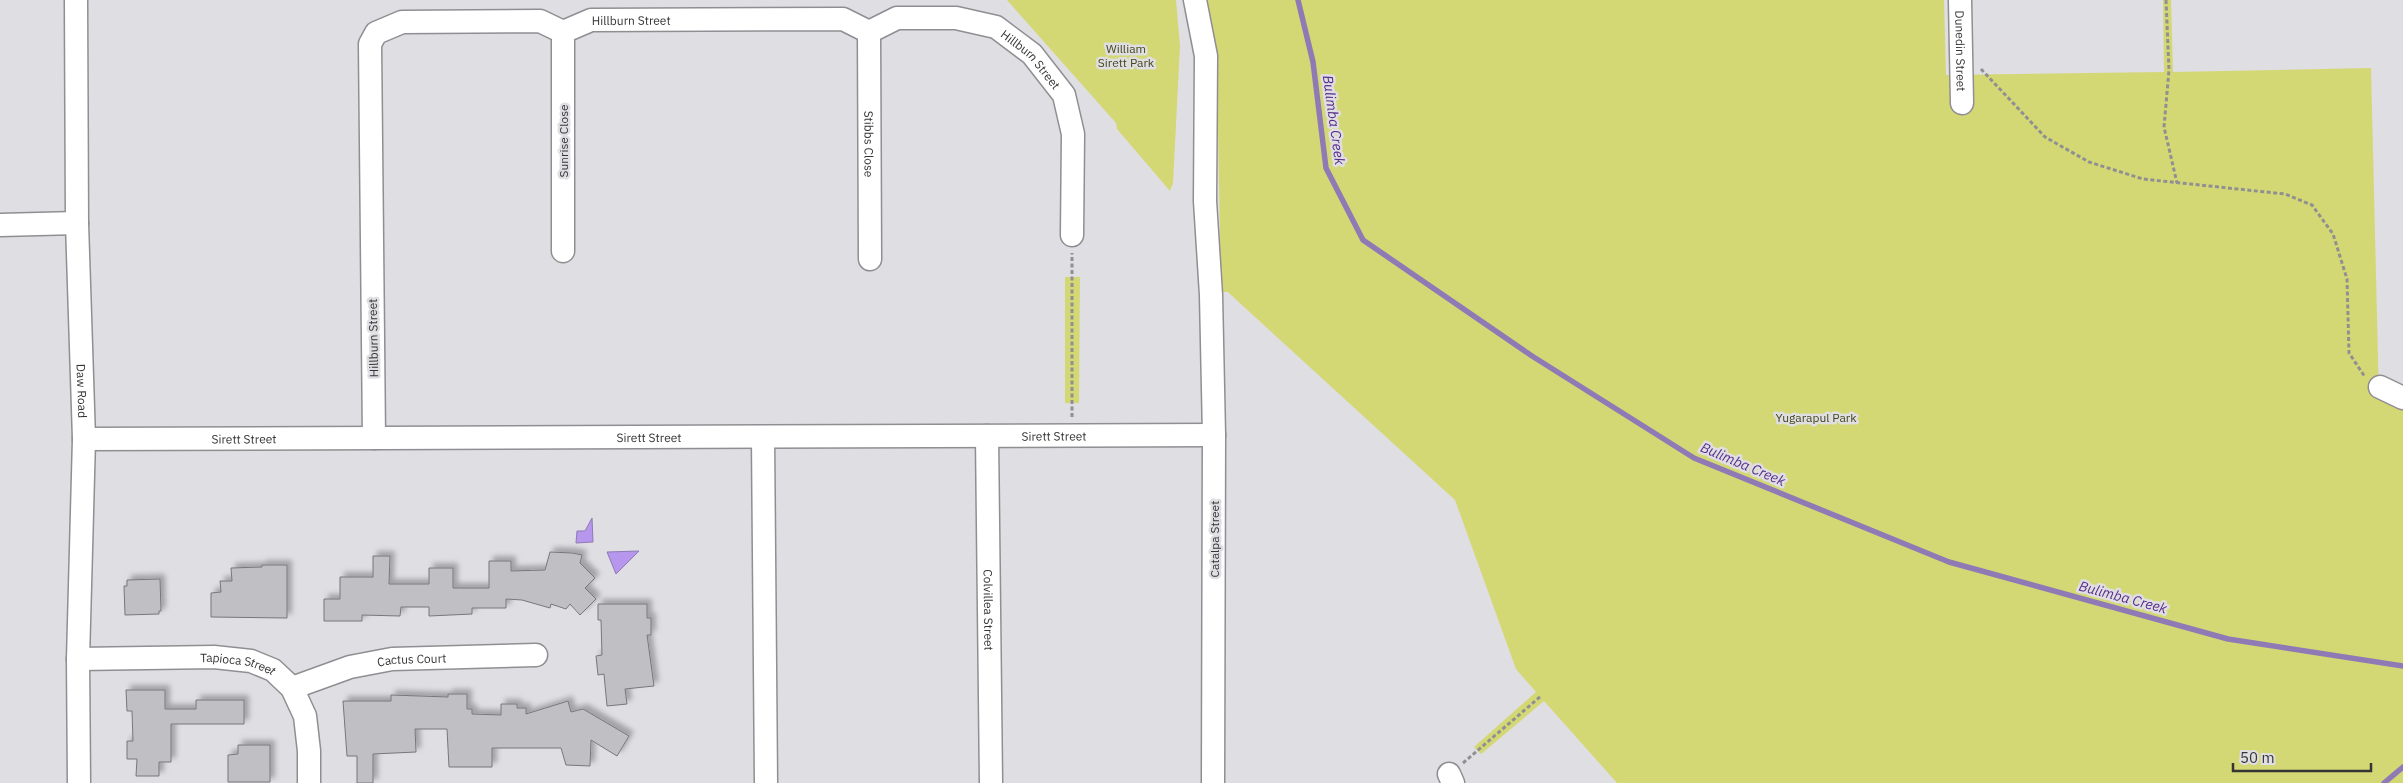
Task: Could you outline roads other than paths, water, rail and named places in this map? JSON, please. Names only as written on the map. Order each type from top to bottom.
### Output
[{"type":"street","name":"Daw Road","points":[[76,0],[77,223],[84,439],[78,659],[79,783]]},
{"type":"street","name":"Catalpa Street","points":[[1195,0],[1206,56],[1204,201],[1211,295],[1214,435],[1213,783]]},
{"type":"street","name":"Dunedin Street","points":[[1960,0],[1962,103]]},
{"type":"street","name":"Hillburn Street","points":[[374,438],[370,44],[376,33],[402,22],[540,21],[563,32],[591,20],[843,18],[869,32],[897,18],[956,18],[996,27],[1032,54],[1064,96],[1073,134],[1072,235]]},
{"type":"street","name":"Sunrise Close","points":[[562,251],[563,32]]},
{"type":"street","name":"Stibbs Close","points":[[869,32],[870,259]]},
{"type":"street","points":[[0,225],[77,223]]},
{"type":"street","points":[[2380,387],[2403,398]]},
{"type":"street","name":"Sirett Street","points":[[84,439],[1214,435]]},
{"type":"street","name":"Colvillea Street","points":[[987,436],[991,783]]},
{"type":"street","points":[[763,437],[766,783]]},
{"type":"street","name":"Cactus Court","points":[[292,688],[350,667],[392,659],[536,655]]},
{"type":"street","name":"Tapioca Street","points":[[78,659],[214,657],[251,661],[273,670],[292,688],[305,716],[309,751],[309,783]]},
{"type":"waterway","name":"Bulimba Creek","points":[[1298,0],[1313,62],[1326,168],[1363,240],[1532,356],[1694,458],[1949,562],[2228,639],[2403,666]]},
{"type":"waterway","points":[[2384,783],[2403,767]]},
{"type":"park label","name":"William Sirett Park","points":[[1126,55]]},
{"type":"park label","name":"Yugarapul Park","points":[[1816,417]]}]
